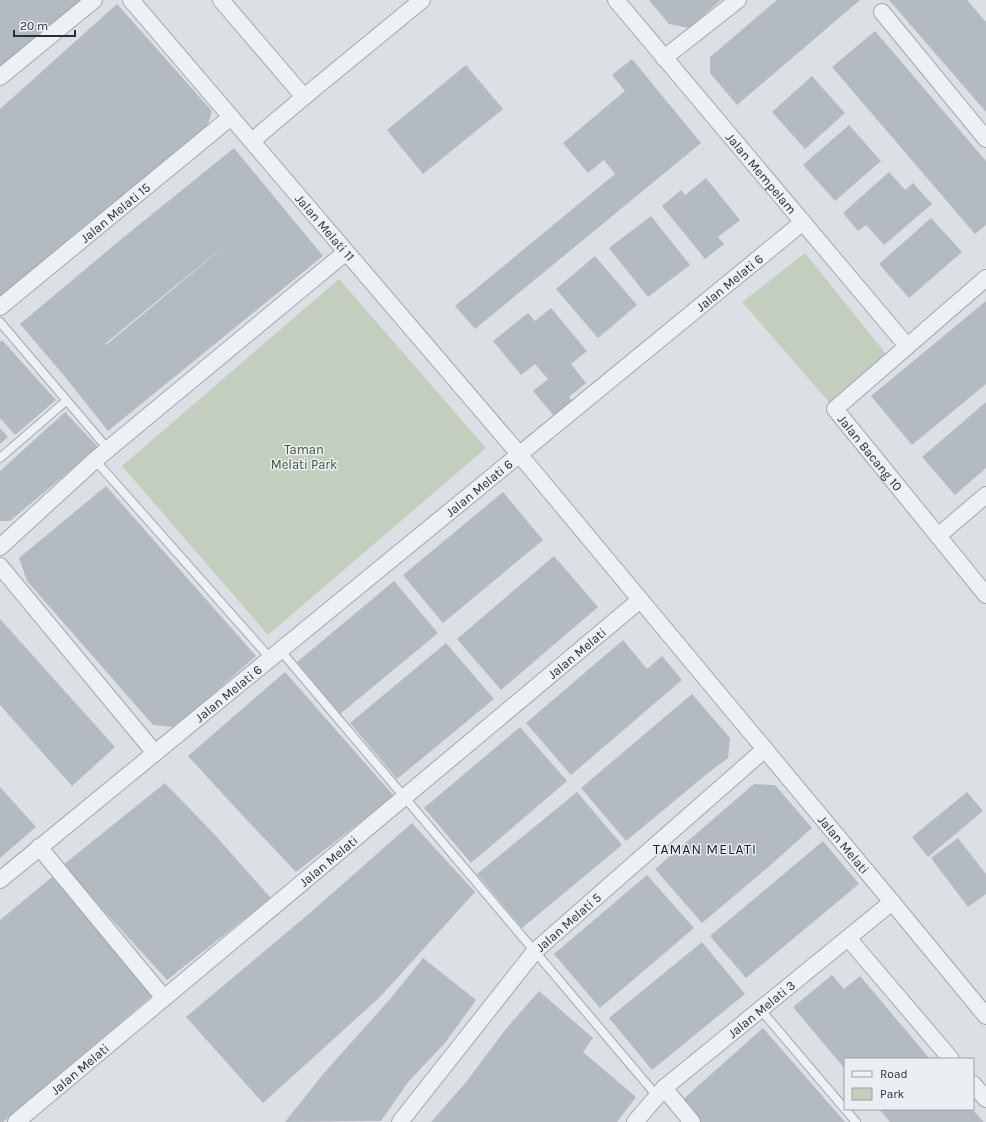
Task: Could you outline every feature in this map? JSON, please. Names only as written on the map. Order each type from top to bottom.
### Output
[{"type":"street","points":[[0,77],[94,0]]},
{"type":"street","name":"Jalan Melati 11","points":[[131,0],[519,454]]},
{"type":"street","points":[[222,0],[304,97]]},
{"type":"street","name":"Jalan Mempelam","points":[[616,0],[907,346]]},
{"type":"street","points":[[664,58],[738,0]]},
{"type":"street","points":[[252,141],[419,1]]},
{"type":"street","points":[[882,12],[986,139]]},
{"type":"street","name":"Jalan Melati 15","points":[[0,307],[231,117]]},
{"type":"street","name":"Jalan Melati 6","points":[[0,880],[802,222]]},
{"type":"street","points":[[0,547],[95,460],[346,252]]},
{"type":"street","name":"Jalan Bacang 10","points":[[986,278],[835,409],[986,595]]},
{"type":"street","name":"Jalan Melati","points":[[519,454],[986,1016]]},
{"type":"street","points":[[938,536],[986,495]]},
{"type":"street","points":[[0,566],[155,753]]},
{"type":"street","name":"Jalan Melati","points":[[16,1122],[640,600]]},
{"type":"street","name":"Jalan Melati 5","points":[[400,1122],[535,951],[765,749]]},
{"type":"street","points":[[39,847],[164,998]]},
{"type":"street","name":"Jalan Melati 3","points":[[635,1122],[660,1092],[892,902]]},
{"type":"street","points":[[848,938],[951,1058]]},
{"type":"street","points":[[974,1085],[986,1099]]},
{"type":"street","points":[[660,1092],[692,1122]]},
{"type":"lane","points":[[0,322],[108,449]]},
{"type":"lane","points":[[0,458],[66,401]]},
{"type":"lane","points":[[95,460],[275,654],[404,797],[535,951],[660,1092]]},
{"type":"lane","points":[[760,1009],[844,1108]]},
{"type":"lane","points":[[846,1110],[856,1122]]},
{"type":"green space","points":[[805,253],[891,360],[835,409],[742,302]]},
{"type":"green space","name":"Taman Melati Park","points":[[339,279],[486,448],[268,635],[122,466]]},
{"type":"building","points":[[0,0],[82,0],[0,67]]},
{"type":"building","points":[[649,0],[721,0],[689,28],[669,24]]},
{"type":"building","points":[[777,0],[860,0],[737,105],[710,73],[710,57]]},
{"type":"building","points":[[889,0],[967,0],[986,22],[986,112]]},
{"type":"building","points":[[117,4],[212,111],[207,128],[112,204],[0,299],[0,109]]},
{"type":"building","points":[[875,31],[986,161],[986,225],[975,234],[832,67]]},
{"type":"building","points":[[632,59],[701,143],[475,329],[455,306],[615,174],[604,160],[588,173],[563,143],[625,91],[612,75]]},
{"type":"building","points":[[466,65],[503,109],[423,174],[387,130]]},
{"type":"building","points":[[812,76],[845,113],[805,149],[772,112]]},
{"type":"building","points":[[849,125],[881,161],[835,201],[803,165]]},
{"type":"building","points":[[234,148],[323,256],[108,431],[66,378],[20,324],[119,241]],"holes":[[[232,240],[106,345],[105,344]]]},
{"type":"building","points":[[889,172],[905,190],[913,183],[932,204],[884,245],[866,225],[858,231],[843,213]]},
{"type":"building","points":[[706,178],[740,220],[718,237],[724,244],[705,259],[662,206],[681,190],[685,195]]},
{"type":"building","points":[[651,216],[690,265],[648,297],[609,248]]},
{"type":"building","points":[[931,218],[962,252],[909,298],[879,264]]},
{"type":"building","points":[[595,256],[637,305],[598,338],[556,289]]},
{"type":"building","points":[[986,301],[986,384],[912,445],[871,396]]},
{"type":"building","points":[[551,308],[587,351],[571,364],[586,383],[569,397],[572,401],[554,416],[533,391],[548,379],[535,364],[521,375],[493,341],[528,313],[535,321]]},
{"type":"building","points":[[2,340],[56,400],[15,435],[0,418],[0,342]]},
{"type":"building","points":[[986,402],[986,468],[955,495],[922,457]]},
{"type":"building","points":[[65,412],[98,447],[10,521],[0,521],[0,471]]},
{"type":"building","points":[[0,428],[8,437],[0,444]]},
{"type":"building","points":[[106,486],[256,656],[175,727],[153,725],[27,581],[19,558]]},
{"type":"building","points":[[503,492],[543,540],[443,623],[403,575]]},
{"type":"building","points":[[554,556],[598,607],[501,690],[457,639]]},
{"type":"building","points":[[394,581],[438,633],[340,714],[297,662]]},
{"type":"building","points":[[0,619],[115,747],[72,786],[0,705]]},
{"type":"building","points":[[623,640],[647,669],[662,656],[682,680],[571,775],[526,723]]},
{"type":"building","points":[[446,643],[494,699],[397,779],[350,723]]},
{"type":"building","points":[[285,672],[394,796],[296,872],[188,756]]},
{"type":"building","points":[[692,694],[730,738],[728,758],[626,841],[581,788]]},
{"type":"building","points":[[520,727],[567,781],[471,863],[424,808]]},
{"type":"building","points":[[165,783],[214,834],[271,898],[167,980],[63,865]]},
{"type":"building","points":[[754,784],[775,785],[812,828],[702,923],[655,869]]},
{"type":"building","points":[[0,787],[36,827],[0,858]]},
{"type":"building","points":[[577,792],[622,845],[522,928],[477,874]]},
{"type":"building","points":[[967,792],[983,811],[928,857],[912,837]]},
{"type":"building","points":[[412,823],[475,892],[380,997],[263,1103],[186,1017],[311,912]]},
{"type":"building","points":[[958,838],[986,874],[986,894],[968,907],[931,858]]},
{"type":"building","points":[[823,841],[859,884],[746,978],[710,936]]},
{"type":"building","points":[[647,875],[694,928],[600,1008],[554,954]]},
{"type":"building","points":[[52,877],[104,935],[153,995],[3,1122],[0,1122],[0,920]]},
{"type":"building","points":[[702,942],[745,994],[652,1070],[609,1018]]},
{"type":"building","points":[[423,958],[476,1000],[445,1043],[409,1081],[381,1121],[285,1122],[324,1073],[391,998]]},
{"type":"building","points":[[832,975],[844,989],[860,976],[929,1058],[844,1058],[844,1068],[793,1007]]},
{"type":"building","points":[[539,991],[593,1038],[583,1052],[636,1097],[617,1122],[431,1122],[467,1081],[505,1030]]},
{"type":"building","points":[[763,1028],[845,1122],[696,1122],[680,1102]]},
{"type":"building","points":[[880,1110],[973,1110],[984,1122],[890,1122]]},
{"type":"district","name":"TAMAN MELATI","points":[[705,849]]}]
